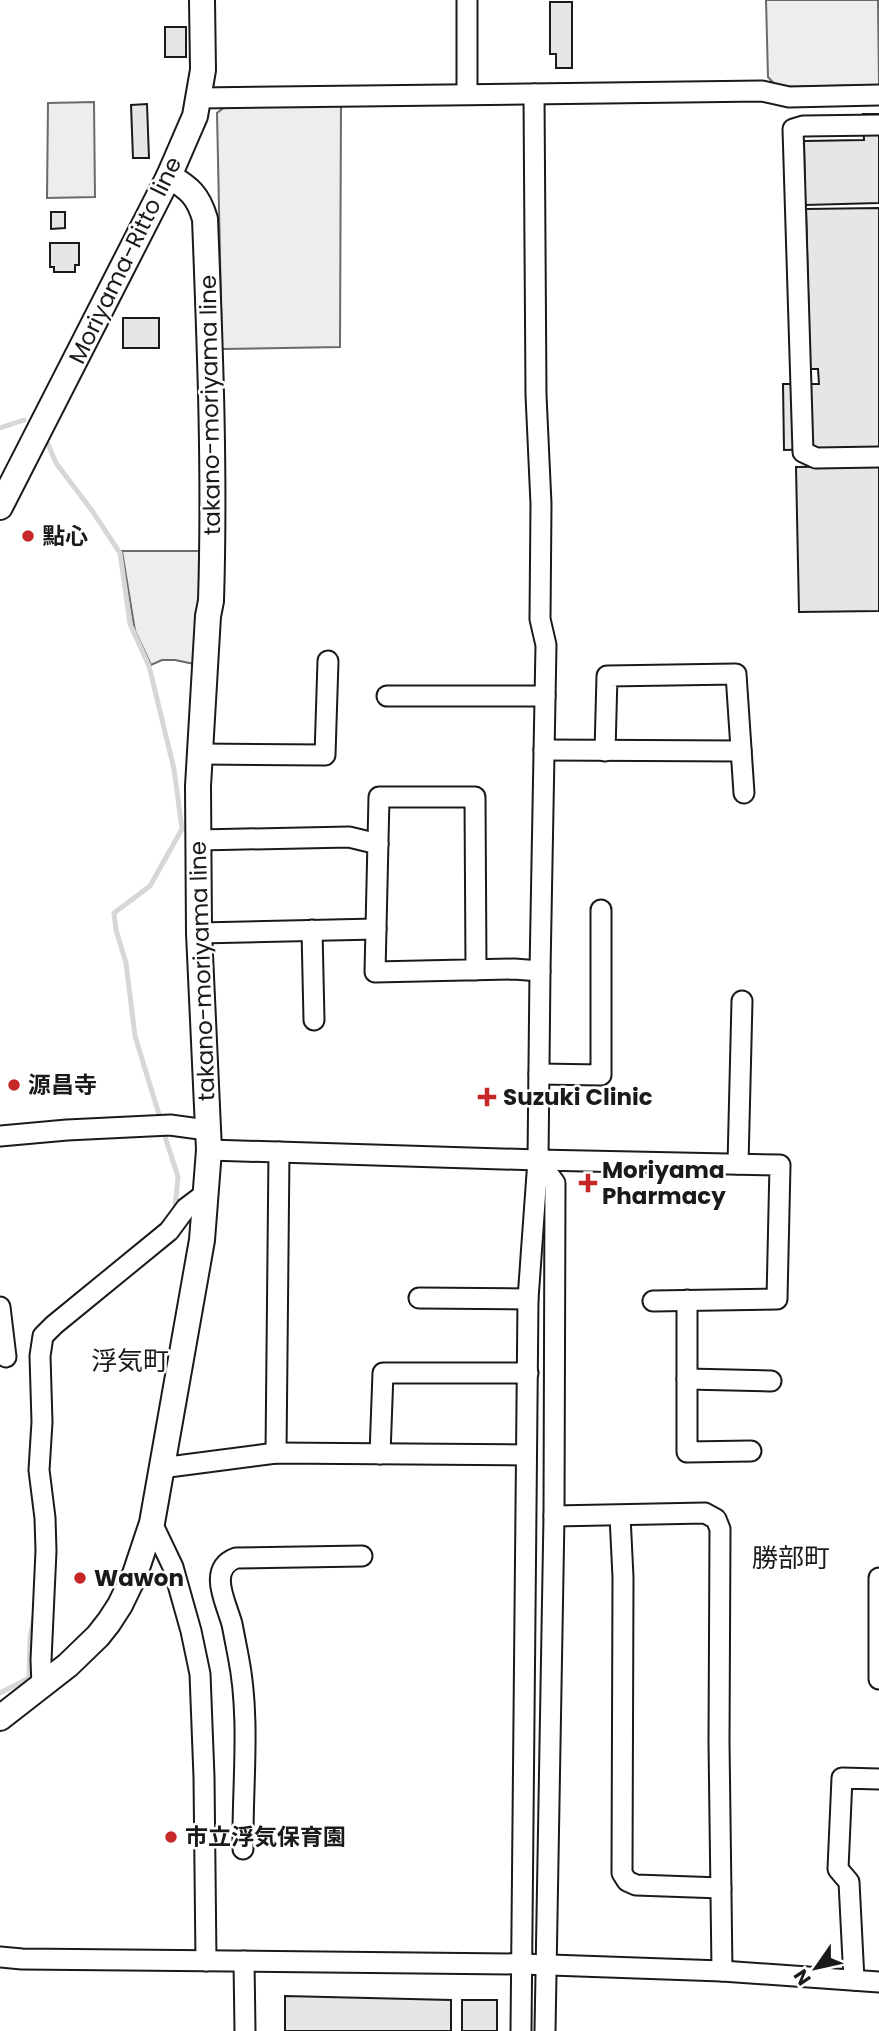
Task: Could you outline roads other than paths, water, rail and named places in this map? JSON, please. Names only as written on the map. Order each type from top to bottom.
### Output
[{"type":"main road","name":"Moriyama-Ritto line","points":[[0,507],[169,176],[195,116],[203,70],[202,0]]},
{"type":"main road","name":"takano-moriyama line","points":[[3,1711],[42,1686],[98,1636],[135,1574],[152,1523],[202,1240],[208,1140],[199,933],[199,754],[211,601],[213,430],[205,219],[202,208],[188,188],[169,176]]},
{"type":"street","points":[[467,0],[467,94]]},
{"type":"street","points":[[199,98],[762,91],[789,97],[879,95]]},
{"type":"street","points":[[521,2031],[528,1299],[538,1160],[547,645],[541,619],[534,94]]},
{"type":"street","points":[[789,97],[803,126]]},
{"type":"street","points":[[879,125],[803,126],[793,129],[803,452],[816,458],[879,457]]},
{"type":"street","points":[[199,754],[325,755],[328,661]]},
{"type":"street","points":[[605,751],[607,677],[736,674],[744,793]]},
{"type":"street","points":[[387,696],[545,696]]},
{"type":"street","points":[[544,750],[741,751]]},
{"type":"street","points":[[476,970],[475,797],[379,797],[375,972],[540,971]]},
{"type":"street","points":[[199,840],[349,837],[378,844]]},
{"type":"street","points":[[539,1074],[601,1075],[601,910]]},
{"type":"street","points":[[199,933],[376,929]]},
{"type":"street","points":[[312,930],[314,1020]]},
{"type":"street","points":[[738,1164],[742,1001]]},
{"type":"street","points":[[0,1136],[170,1125],[208,1140],[279,1152],[780,1165],[777,1299],[653,1301]]},
{"type":"street","points":[[276,1453],[279,1152]]},
{"type":"street","points":[[538,1160],[555,1182],[554,1516],[545,2031]]},
{"type":"street","points":[[22,1356],[54,1325],[169,1231],[186,1208],[206,1193]]},
{"type":"street","points":[[419,1298],[528,1299]]},
{"type":"street","points":[[687,1300],[687,1452],[751,1451]]},
{"type":"street","points":[[0,1307],[22,1356],[42,1422],[39,1470],[46,1550],[40,1660],[42,1686]]},
{"type":"street","points":[[380,1454],[383,1373],[528,1373]]},
{"type":"street","points":[[687,1379],[771,1381]]},
{"type":"street","points":[[161,1468],[276,1453],[380,1454],[526,1462],[554,1469]]},
{"type":"street","points":[[554,1516],[705,1513],[716,1519],[720,1529],[722,1970]]},
{"type":"street","points":[[620,1516],[623,1577],[622,1873],[627,1881],[636,1885],[721,1888]]},
{"type":"street","points":[[152,1523],[173,1567],[200,1674],[206,1961]]},
{"type":"street","points":[[243,1849],[243,1679],[232,1625],[221,1592],[219,1579],[222,1570],[228,1561],[236,1558],[362,1556]]},
{"type":"street","points":[[879,1578],[879,1679]]},
{"type":"street","points":[[854,1980],[849,1881],[838,1869],[842,1778],[879,1779]]},
{"type":"street","points":[[0,1956],[22,1959],[546,1964],[722,1970],[879,1982]]},
{"type":"street","points":[[244,1961],[245,2031]]},
{"type":"waterway","points":[[0,428],[24,420]]},
{"type":"waterway","points":[[48,444],[56,463],[120,553],[130,624],[149,666],[174,769],[182,829],[150,886],[114,913],[126,963],[135,1036],[161,1121]]},
{"type":"waterway","points":[[163,1130],[178,1177],[173,1212]]},
{"type":"waterway","points":[[0,1693],[29,1678],[30,1638],[34,1616]]},
{"type":"place","name":"點心","points":[[28,536]]},
{"type":"place","name":"源昌寺","points":[[14,1085]]},
{"type":"place","name":"Suzuki Clinic","points":[[487,1097]]},
{"type":"place","name":"Moriyama Pharmacy","points":[[588,1183]]},
{"type":"place","name":"Wawon","points":[[80,1578]]},
{"type":"place","name":"市立浮気保育園","points":[[171,1837]]},
{"type":"district","name":"浮気町","points":[[130,1361]]},
{"type":"district","name":"勝部町","points":[[791,1558]]}]
